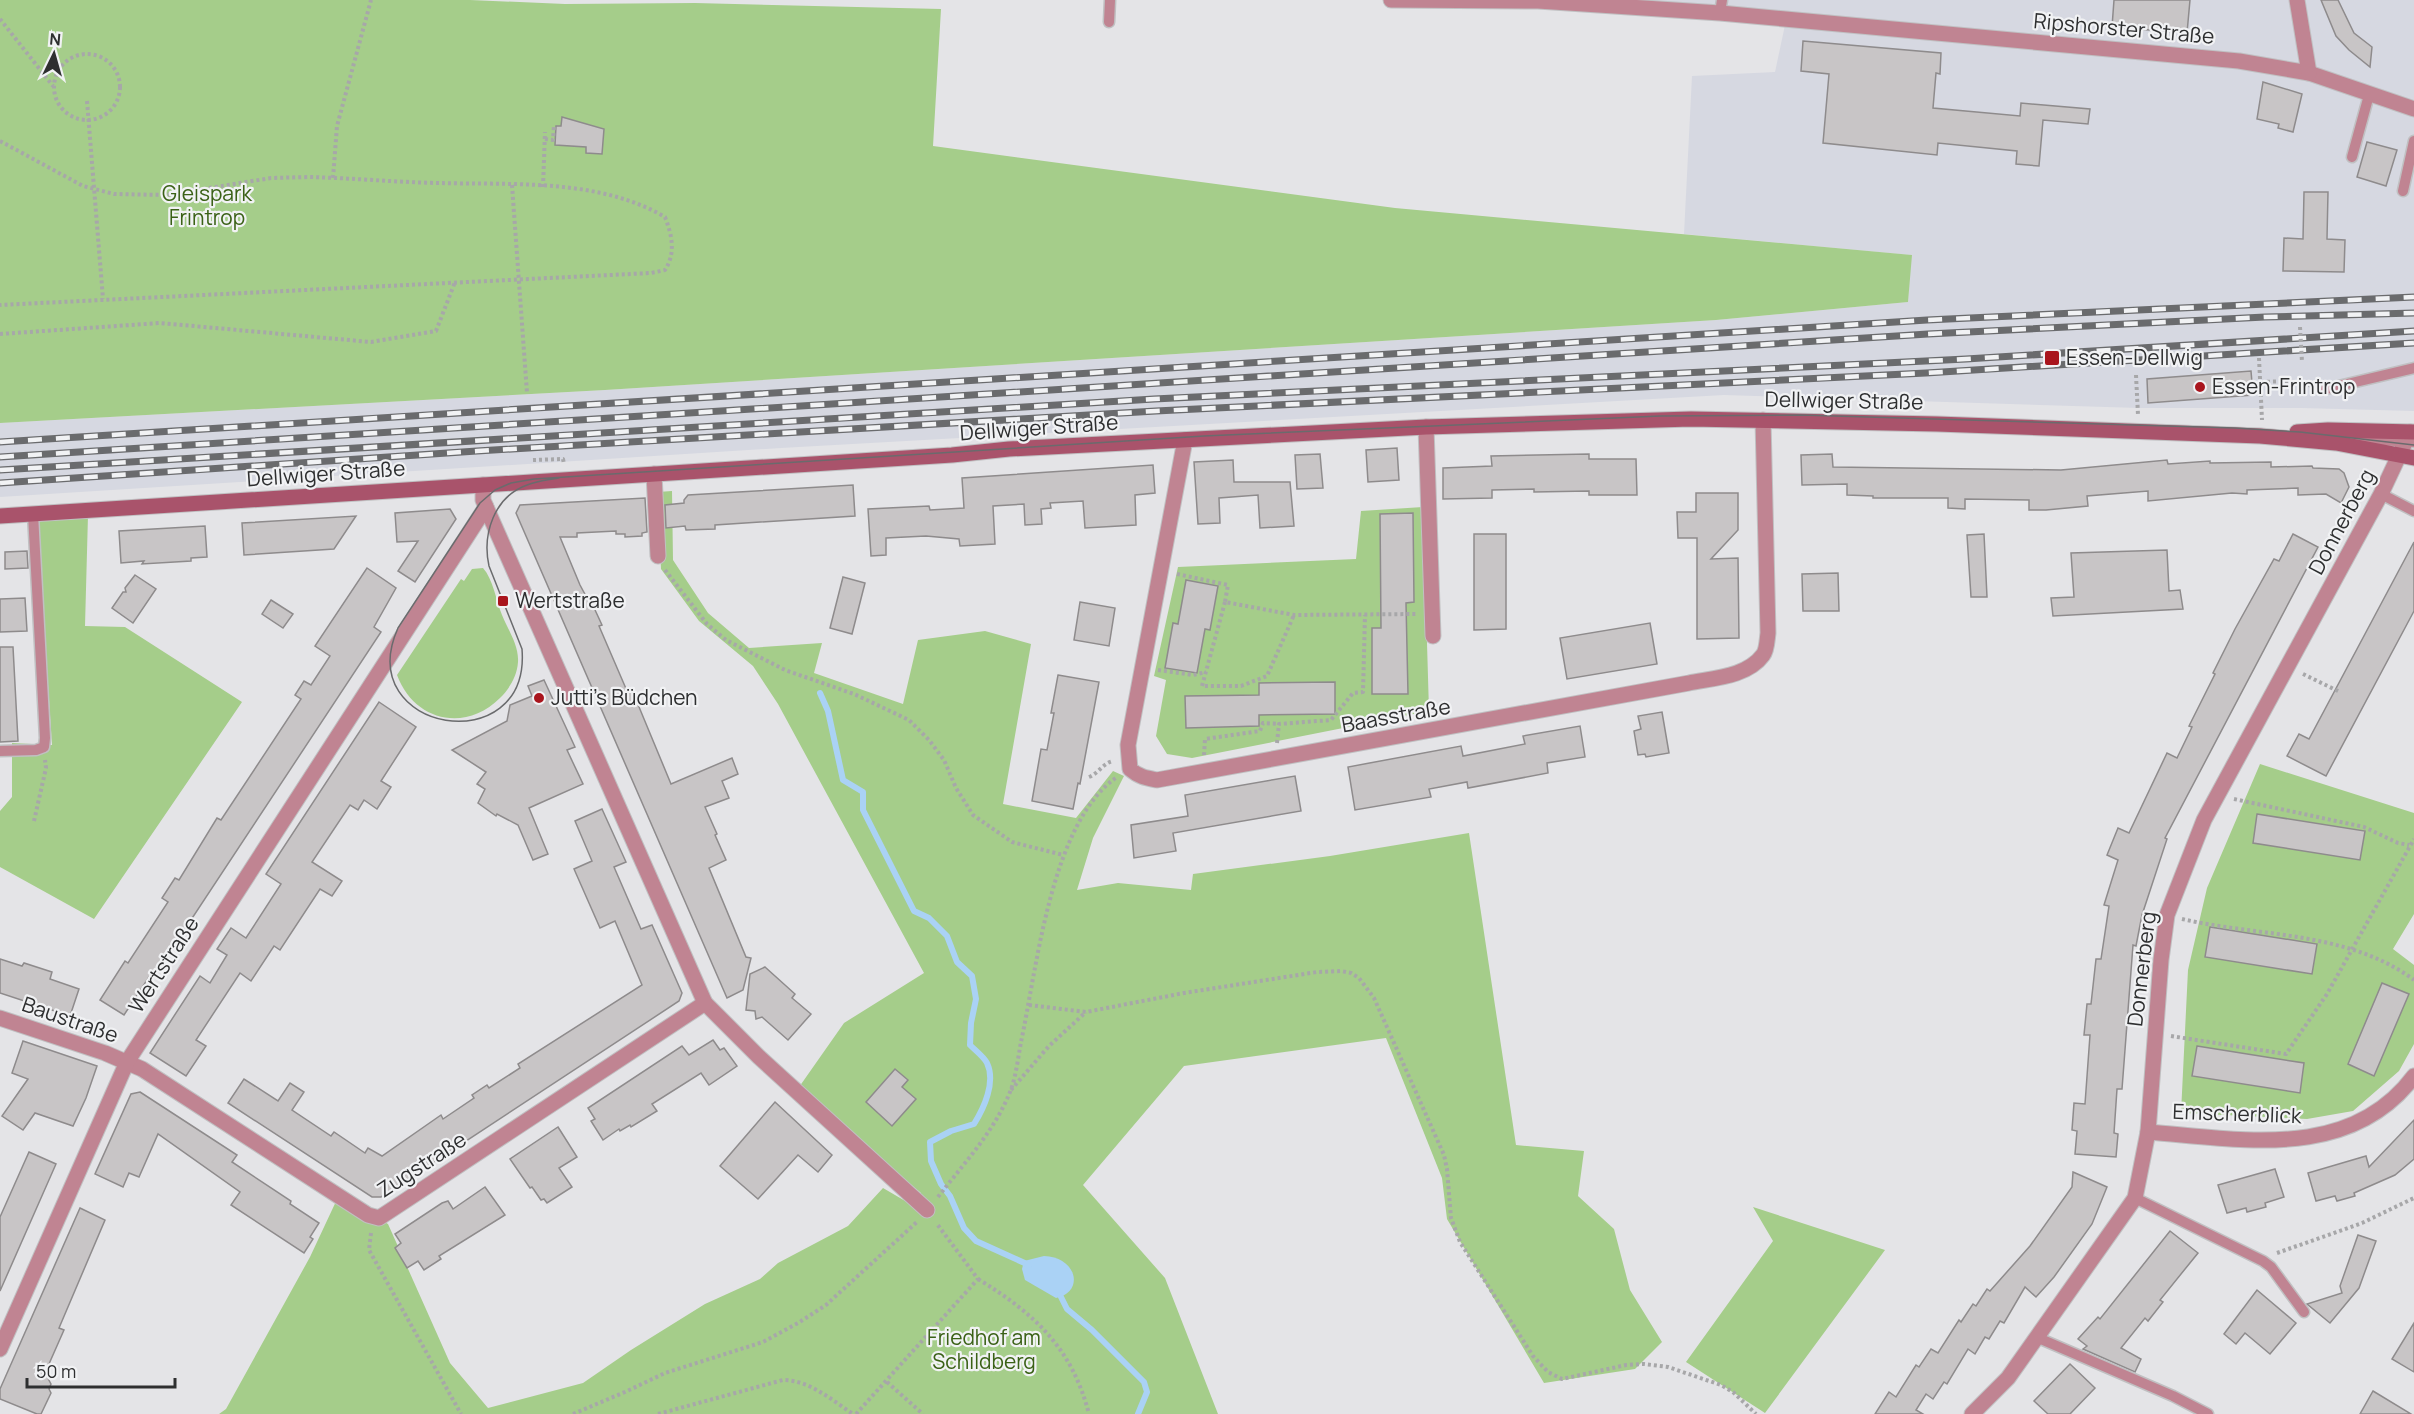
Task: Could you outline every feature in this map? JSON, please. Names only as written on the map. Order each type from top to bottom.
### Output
[{"type":"main road","name":"Dellwiger Straße","points":[[0,516],[952,455],[1009,449],[1426,427],[1691,419],[1937,423],[2260,436]]},
{"type":"main road","points":[[2260,436],[2328,430],[2411,437]]},
{"type":"main road","points":[[2260,436],[2336,443],[2407,457]]},
{"type":"street","name":"Ripshorster Straße","points":[[1391,0],[1538,1],[1721,7],[2239,61],[2309,73],[2414,110]]},
{"type":"street","points":[[2296,0],[2309,73]]},
{"type":"street","name":"Baasstraße","points":[[1129,763],[1137,776],[1157,780],[1689,683],[1724,676],[1751,666],[1764,655],[1768,633],[1763,420]]},
{"type":"street","points":[[1426,427],[1433,636]]},
{"type":"street","name":"Donnerberg","points":[[1972,1414],[2007,1378],[2135,1198],[2148,1132],[2167,915],[2201,829],[2381,494],[2407,457],[2411,437]]},
{"type":"street","points":[[1129,763],[1143,668],[1185,440]]},
{"type":"street","points":[[654,474],[658,556]]},
{"type":"street","points":[[483,485],[483,500],[705,1003],[759,1057],[927,1210]]},
{"type":"street","name":"Wertstraße","points":[[0,1348],[127,1062],[486,507]]},
{"type":"street","name":"Zugstraße","points":[[127,1062],[156,1076],[373,1217],[384,1215],[705,1003]]},
{"type":"street","name":"Baustraße","points":[[0,1018],[127,1062]]},
{"type":"street","name":"Emscherblick","points":[[2148,1132],[2286,1141],[2324,1135],[2351,1126],[2373,1113],[2407,1086],[2414,1076]]},
{"type":"lane","points":[[1109,22],[1110,0]]},
{"type":"lane","points":[[2352,156],[2369,95]]},
{"type":"lane","points":[[2403,191],[2410,179],[2414,141]]},
{"type":"lane","points":[[2326,388],[2414,368]]},
{"type":"lane","points":[[2381,494],[2414,511]]},
{"type":"lane","points":[[0,751],[36,750],[44,747],[40,624],[33,514]]},
{"type":"lane","points":[[2135,1198],[2263,1262],[2271,1268],[2304,1312]]},
{"type":"lane","points":[[2036,1337],[2173,1396],[2208,1414]]},
{"type":"path","points":[[333,178],[337,126],[371,0]]},
{"type":"path","points":[[0,19],[54,86],[60,107],[78,119],[99,118],[116,104],[120,83],[117,73],[110,64],[91,54],[70,59],[62,66],[54,86]]},
{"type":"path","points":[[87,101],[103,299]]},
{"type":"path","points":[[545,139],[552,140],[554,125]]},
{"type":"path","points":[[543,187],[545,132]]},
{"type":"path","points":[[0,141],[60,175],[94,190],[114,194],[166,195],[271,178],[333,178],[512,185],[595,191],[646,206],[665,217],[672,246],[671,261],[665,270],[651,273],[0,305]]},
{"type":"path","points":[[512,185],[527,393]]},
{"type":"path","points":[[0,334],[160,323],[371,342],[436,331],[455,282]]},
{"type":"path","points":[[2300,327],[2302,362]]},
{"type":"path","points":[[2259,358],[2263,408],[2260,436]]},
{"type":"path","points":[[2136,375],[2139,408],[2137,431]]},
{"type":"path","points":[[2261,382],[2288,381],[2326,388]]},
{"type":"path","points":[[533,460],[564,459]]},
{"type":"path","points":[[658,556],[675,584],[707,624],[726,640],[768,663],[854,694],[909,720],[929,740],[944,760],[956,788],[973,815],[1012,842],[1063,855]]},
{"type":"path","points":[[1160,571],[1228,585],[1202,686],[1241,687],[1267,676],[1294,615]]},
{"type":"path","points":[[1225,602],[1294,615],[1433,614]]},
{"type":"path","points":[[1204,750],[1205,739],[1260,731],[1263,723],[1331,720],[1353,693],[1364,692],[1365,615]]},
{"type":"path","points":[[2289,666],[2340,692]]},
{"type":"path","points":[[1143,668],[1193,675],[1206,672]]},
{"type":"path","points":[[1278,737],[1279,724]]},
{"type":"path","points":[[34,820],[46,768],[44,747]]},
{"type":"path","points":[[1089,777],[1096,774],[1107,762],[1129,763]]},
{"type":"path","points":[[1011,1091],[1043,935],[1063,855],[1082,816],[1129,763]]},
{"type":"path","points":[[2219,795],[2364,827],[2398,843],[2409,845]]},
{"type":"path","points":[[2156,1034],[2286,1054],[2327,994],[2414,839]]},
{"type":"path","points":[[2167,915],[2353,949],[2381,958],[2414,980]]},
{"type":"path","points":[[1029,1005],[1086,1012],[1160,997],[1317,972],[1341,971],[1359,978],[1374,998],[1390,1031],[1444,1155],[1451,1218],[1460,1242],[1533,1356],[1548,1372],[1562,1379],[1610,1368],[1656,1365],[1705,1378],[1721,1385],[1733,1392],[1755,1414]]},
{"type":"path","points":[[573,1414],[665,1373],[763,1342],[826,1305],[915,1225],[988,1133],[1011,1091],[1049,1046],[1086,1012]]},
{"type":"path","points":[[2263,1262],[2282,1250],[2362,1224],[2414,1198]]},
{"type":"path","points":[[927,1210],[978,1279],[1004,1295],[1048,1334],[1064,1353],[1075,1372],[1089,1414]]},
{"type":"path","points":[[373,1217],[369,1250],[461,1414]]},
{"type":"path","points":[[658,1414],[783,1380],[794,1380],[855,1414],[887,1382],[978,1279]]},
{"type":"path","points":[[887,1382],[923,1414]]},
{"type":"path","points":[[916,1414],[917,1408]]},
{"type":"shaded area","points":[[1585,0],[2414,0],[2414,411],[2139,408],[1724,395],[781,448],[0,497],[0,423],[605,390],[1716,320],[1908,302],[1911,255],[1684,234],[1692,76],[1775,72],[1785,25]]},
{"type":"green space","name":"Gleispark Frintrop","points":[[0,0],[470,0],[565,4],[695,3],[941,9],[933,146],[1395,208],[1912,255],[1908,302],[1716,320],[605,390],[0,423]]},
{"type":"green space","name":"Friedhof am Schildberg","points":[[672,491],[673,560],[708,613],[749,648],[822,643],[814,673],[903,704],[918,640],[985,631],[1031,644],[1003,804],[1076,818],[1113,771],[1124,776],[1093,838],[1077,890],[1118,883],[1191,890],[1193,874],[1330,856],[1469,833],[1516,1145],[1584,1151],[1578,1196],[1614,1229],[1630,1290],[1662,1342],[1635,1369],[1544,1383],[1447,1219],[1442,1178],[1386,1038],[1184,1066],[1083,1185],[1165,1278],[1218,1414],[219,1414],[226,1409],[310,1257],[339,1195],[388,1224],[450,1363],[488,1408],[583,1383],[705,1304],[760,1279],[778,1263],[848,1226],[883,1188],[907,1202],[921,1193],[797,1090],[844,1023],[924,973],[778,704],[753,666],[699,621],[661,569],[658,492]]},
{"type":"green space","points":[[1423,507],[1429,711],[1192,758],[1167,754],[1156,736],[1166,680],[1154,676],[1178,567],[1356,559],[1361,511]]},
{"type":"green space","points":[[88,515],[85,626],[125,627],[242,702],[94,919],[0,867],[0,811],[12,797],[12,743],[52,745],[37,517]]},
{"type":"green space","points":[[483,568],[515,644],[518,656],[516,672],[507,690],[486,709],[472,716],[442,717],[428,712],[415,703],[405,691],[397,675],[461,579],[464,581],[472,569]]},
{"type":"green space","points":[[2260,764],[2414,813],[2414,914],[2393,949],[2414,965],[2414,1044],[2399,1071],[2353,1111],[2307,1119],[2181,1113],[2188,970],[2207,888]]},
{"type":"green space","points":[[1753,1207],[1885,1250],[1765,1413],[1686,1362],[1773,1241]]},
{"type":"water","points":[[1044,1256],[1064,1262],[1070,1268],[1074,1282],[1065,1295],[1056,1298],[1025,1280],[1022,1269],[1024,1261]]},
{"type":"building","points":[[2114,0],[2190,0],[2187,33],[2112,27]]},
{"type":"building","points":[[2321,0],[2338,0],[2354,33],[2372,47],[2370,67],[2336,36]]},
{"type":"building","points":[[1803,41],[1941,53],[1940,74],[1936,73],[1933,108],[2020,116],[2021,103],[2090,109],[2088,124],[2043,120],[2039,166],[2016,164],[2017,151],[1938,143],[1937,155],[1823,143],[1829,74],[1801,71]]},
{"type":"building","points":[[2263,82],[2302,94],[2293,132],[2278,128],[2279,124],[2257,119]]},
{"type":"building","points":[[562,117],[604,129],[602,154],[586,153],[586,147],[555,145],[556,126],[561,126]]},
{"type":"building","points":[[2367,142],[2397,150],[2386,186],[2357,177]]},
{"type":"building","points":[[2304,192],[2328,192],[2327,239],[2345,240],[2344,272],[2283,271],[2284,238],[2303,239]]},
{"type":"building","name":"Essen-Frintrop","points":[[2251,371],[2253,395],[2148,403],[2147,379]]},
{"type":"building","points":[[1397,448],[1399,480],[1368,482],[1366,450]]},
{"type":"building","points":[[1320,454],[1323,488],[1297,489],[1295,455]]},
{"type":"building","points":[[1589,454],[1589,459],[1636,459],[1637,495],[1589,495],[1589,491],[1534,492],[1534,489],[1492,490],[1492,498],[1443,499],[1443,468],[1492,466],[1491,456]]},
{"type":"building","points":[[1832,454],[1833,467],[2061,470],[2167,460],[2168,464],[2210,461],[2210,463],[2271,462],[2271,467],[2312,466],[2313,468],[2339,469],[2344,473],[2349,487],[2341,503],[2326,494],[2298,495],[2298,488],[2247,490],[2247,494],[2232,493],[2148,501],[2148,491],[2087,496],[2088,506],[2046,510],[2029,510],[2029,500],[1965,499],[1965,509],[1948,508],[1948,498],[1873,498],[1873,496],[1847,495],[1847,484],[1802,485],[1801,455]]},
{"type":"building","points":[[1233,460],[1234,482],[1290,482],[1294,526],[1260,528],[1258,495],[1219,498],[1220,523],[1198,524],[1194,462]]},
{"type":"building","points":[[1153,465],[1155,493],[1135,495],[1136,525],[1085,528],[1083,501],[1050,503],[1051,508],[1041,509],[1042,524],[1025,525],[1024,504],[993,506],[995,544],[960,546],[959,539],[926,536],[886,538],[886,555],[871,556],[868,509],[929,506],[930,510],[964,508],[962,478]]},
{"type":"building","points":[[853,485],[855,516],[715,525],[715,529],[686,530],[685,526],[666,528],[665,505],[684,503],[688,495]]},
{"type":"building","points":[[1696,493],[1738,493],[1738,530],[1711,559],[1738,558],[1739,638],[1697,639],[1697,538],[1678,538],[1677,512],[1696,512]]},
{"type":"building","points":[[645,498],[647,532],[642,533],[642,536],[625,537],[625,534],[616,534],[616,531],[577,533],[577,537],[560,537],[580,585],[587,598],[589,597],[602,625],[599,626],[627,691],[632,690],[671,784],[732,758],[738,774],[722,781],[729,798],[705,807],[726,860],[709,868],[746,957],[751,958],[743,990],[727,998],[516,513],[520,505]]},
{"type":"building","points":[[450,509],[456,519],[415,582],[398,571],[418,541],[397,542],[395,513]]},
{"type":"building","points":[[1413,513],[1414,602],[1406,603],[1408,694],[1372,694],[1372,628],[1381,628],[1380,514]]},
{"type":"building","points":[[356,516],[334,549],[244,555],[242,523]]},
{"type":"building","points":[[205,526],[207,557],[191,558],[191,561],[121,563],[119,531]]},
{"type":"building","points":[[1474,534],[1506,534],[1506,629],[1474,630]]},
{"type":"building","points":[[1984,534],[1987,597],[1971,597],[1967,535]]},
{"type":"building","points":[[2293,534],[2318,547],[2165,838],[2167,839],[2142,915],[2136,946],[2133,945],[2122,1089],[2117,1089],[2114,1133],[2118,1134],[2116,1157],[2075,1154],[2077,1131],[2072,1130],[2074,1103],[2085,1104],[2090,1035],[2084,1035],[2087,1004],[2091,1004],[2096,959],[2101,959],[2109,906],[2104,905],[2118,860],[2107,855],[2118,828],[2129,833],[2167,753],[2177,758],[2192,727],[2189,726],[2235,629],[2274,559],[2279,561]]},
{"type":"building","points":[[2414,542],[2414,611],[2326,776],[2287,756],[2299,734],[2309,739]]},
{"type":"building","points":[[2167,550],[2169,591],[2180,590],[2183,609],[2053,616],[2051,598],[2074,597],[2071,553]]},
{"type":"building","points":[[27,551],[28,568],[5,569],[5,552]]},
{"type":"building","points":[[367,568],[396,588],[374,627],[381,632],[152,979],[149,977],[124,1015],[100,1000],[125,961],[128,963],[168,902],[162,898],[175,878],[179,880],[217,818],[221,820],[301,699],[295,695],[304,681],[311,685],[330,656],[315,646]]},
{"type":"building","points":[[1838,573],[1839,611],[1803,611],[1802,574]]},
{"type":"building","points":[[135,575],[156,589],[133,623],[112,608],[123,592],[126,592],[125,588]]},
{"type":"building","points":[[843,577],[865,583],[852,634],[830,628]]},
{"type":"building","points":[[1186,580],[1218,586],[1210,630],[1205,629],[1197,673],[1165,668],[1173,623],[1178,624]]},
{"type":"building","points":[[25,598],[27,631],[0,632],[0,599]]},
{"type":"building","points":[[271,600],[293,614],[283,628],[262,614]]},
{"type":"building","points":[[1080,602],[1115,608],[1109,646],[1074,640]]},
{"type":"building","points":[[1650,623],[1657,664],[1567,679],[1560,638]]},
{"type":"building","points":[[0,647],[13,647],[18,741],[0,742]]},
{"type":"building","points":[[1058,675],[1099,682],[1080,784],[1078,783],[1073,809],[1032,801],[1041,749],[1047,750]]},
{"type":"building","points":[[544,680],[575,747],[567,750],[583,784],[529,808],[548,854],[533,860],[518,825],[497,814],[496,816],[478,803],[485,789],[477,784],[486,772],[452,750],[507,721],[510,705],[532,696],[528,686]]},
{"type":"building","points":[[1335,682],[1335,714],[1259,715],[1259,726],[1186,728],[1185,696],[1259,695],[1259,683]]},
{"type":"building","points":[[379,702],[416,727],[381,781],[391,787],[377,809],[364,800],[358,810],[350,805],[312,862],[342,881],[332,896],[320,889],[280,950],[274,946],[251,981],[240,973],[196,1040],[206,1046],[186,1076],[150,1053],[200,976],[210,983],[227,955],[217,949],[231,928],[246,938],[281,884],[266,874]]},
{"type":"building","points":[[1662,712],[1669,753],[1646,757],[1645,754],[1638,755],[1634,731],[1641,729],[1638,716]]},
{"type":"building","points":[[1580,726],[1585,757],[1547,763],[1548,773],[1468,788],[1467,782],[1429,789],[1431,797],[1355,810],[1348,767],[1461,746],[1463,756],[1525,744],[1523,736]]},
{"type":"building","points":[[1295,776],[1301,811],[1173,833],[1176,851],[1134,858],[1131,825],[1188,816],[1185,795]]},
{"type":"building","points":[[602,809],[626,862],[614,867],[641,929],[652,925],[682,993],[679,1001],[381,1197],[372,1197],[228,1103],[244,1079],[278,1101],[290,1083],[304,1092],[292,1110],[331,1136],[334,1132],[365,1153],[368,1148],[382,1156],[441,1115],[443,1119],[474,1098],[472,1095],[487,1085],[489,1088],[520,1068],[518,1064],[642,985],[615,921],[600,928],[574,869],[592,861],[575,821]]},
{"type":"building","points":[[2257,814],[2365,831],[2360,860],[2253,843]]},
{"type":"building","points":[[2210,927],[2317,944],[2312,974],[2205,957]]},
{"type":"building","points":[[0,959],[22,966],[24,963],[52,972],[50,979],[79,989],[70,1016],[0,993]]},
{"type":"building","points":[[765,967],[795,994],[792,998],[811,1014],[788,1040],[762,1017],[756,1019],[755,1011],[746,1010],[750,974]]},
{"type":"building","points":[[2382,983],[2409,994],[2374,1076],[2348,1064]]},
{"type":"building","points":[[713,1040],[720,1050],[724,1048],[737,1066],[709,1085],[701,1073],[652,1104],[657,1111],[631,1127],[630,1125],[620,1131],[619,1129],[603,1140],[591,1121],[595,1119],[588,1108],[682,1046],[689,1055]]},
{"type":"building","points":[[23,1041],[97,1066],[73,1126],[35,1113],[23,1130],[2,1116],[28,1079],[12,1073]]},
{"type":"building","points":[[2197,1046],[2304,1063],[2300,1093],[2192,1076]]},
{"type":"building","points":[[895,1069],[908,1080],[902,1087],[916,1099],[892,1126],[866,1102]]},
{"type":"building","points":[[140,1092],[237,1155],[232,1162],[291,1201],[290,1204],[319,1223],[304,1253],[231,1205],[240,1192],[158,1134],[139,1177],[129,1173],[123,1187],[95,1174],[131,1094]]},
{"type":"building","points":[[775,1102],[832,1155],[818,1172],[798,1155],[758,1199],[720,1166]]},
{"type":"building","points":[[2414,1120],[2414,1159],[2395,1175],[2354,1193],[2355,1196],[2337,1201],[2335,1196],[2316,1201],[2308,1173],[2366,1156],[2369,1167]]},
{"type":"building","points":[[558,1127],[577,1157],[559,1168],[572,1187],[547,1203],[544,1199],[541,1200],[532,1187],[530,1188],[510,1159]]},
{"type":"building","points":[[29,1152],[56,1164],[0,1291],[0,1217]]},
{"type":"building","points":[[2275,1169],[2284,1197],[2265,1203],[2266,1207],[2247,1212],[2246,1208],[2227,1213],[2218,1185]]},
{"type":"building","points":[[2073,1172],[2107,1187],[2092,1224],[2054,1277],[2036,1297],[2025,1287],[2004,1323],[2000,1321],[1989,1339],[1985,1337],[1975,1354],[1968,1349],[1947,1384],[1944,1382],[1933,1399],[1926,1394],[1916,1410],[1923,1414],[1875,1414],[1889,1392],[1896,1397],[1916,1365],[1919,1367],[1931,1349],[1938,1353],[1959,1320],[1961,1322],[1973,1304],[1976,1306],[1987,1289],[1990,1291],[2030,1246],[2072,1187]]},
{"type":"building","points":[[485,1187],[505,1215],[439,1256],[441,1259],[424,1270],[418,1261],[407,1268],[395,1248],[401,1243],[395,1234],[442,1203],[448,1201],[453,1209]]},
{"type":"building","points":[[80,1208],[105,1220],[59,1328],[64,1330],[45,1373],[51,1384],[49,1389],[51,1393],[41,1414],[37,1414],[0,1399],[0,1389]]},
{"type":"building","points":[[2170,1231],[2198,1253],[2160,1300],[2163,1302],[2148,1321],[2145,1318],[2121,1348],[2141,1359],[2135,1372],[2083,1349],[2087,1346],[2078,1339],[2098,1317],[2100,1319]]},
{"type":"building","points":[[2358,1235],[2376,1241],[2359,1288],[2330,1323],[2307,1304],[2342,1293],[2340,1286]]},
{"type":"building","points":[[2257,1290],[2296,1323],[2270,1354],[2245,1333],[2236,1344],[2224,1334]]},
{"type":"building","points":[[2414,1323],[2414,1372],[2392,1359]]},
{"type":"building","points":[[2070,1364],[2095,1388],[2070,1414],[2048,1414],[2034,1401]]},
{"type":"building","points":[[2373,1391],[2411,1414],[2360,1414]]},
{"type":"waterway","points":[[820,693],[828,711],[843,780],[863,792],[863,810],[914,911],[929,918],[947,936],[957,962],[972,976],[976,999],[971,1023],[970,1045],[987,1063],[989,1086],[985,1103],[974,1124],[951,1131],[930,1142],[931,1161],[964,1228],[976,1241],[1029,1265]]},
{"type":"waterway","points":[[1058,1291],[1067,1309],[1092,1330],[1144,1382],[1147,1392],[1138,1414]]},
{"type":"tram line","points":[[559,478],[527,485],[506,498],[499,507],[489,529],[487,542],[489,566],[522,649],[517,685],[500,708],[474,720],[446,720],[419,711],[399,691],[390,664],[398,628],[480,503],[495,490],[511,483],[534,479],[1204,436],[1660,416],[1801,415],[2235,428],[2300,432],[2414,445]]},
{"type":"railway","points":[[0,442],[1927,320],[2414,297]]},
{"type":"railway","points":[[0,457],[1928,334],[2265,317],[2414,313]]},
{"type":"railway","points":[[0,470],[1154,399],[1966,359],[2414,331]]},
{"type":"railway","points":[[0,483],[477,451],[1156,411],[1926,373],[2414,343]]},
{"type":"place","name":"Essen-Dellwig","points":[[2052,358]]},
{"type":"place","name":"Essen-Frintrop","points":[[2200,387]]},
{"type":"place","name":"Wertstraße","points":[[503,601]]},
{"type":"place","name":"Jutti's Büdchen","points":[[539,698]]}]
